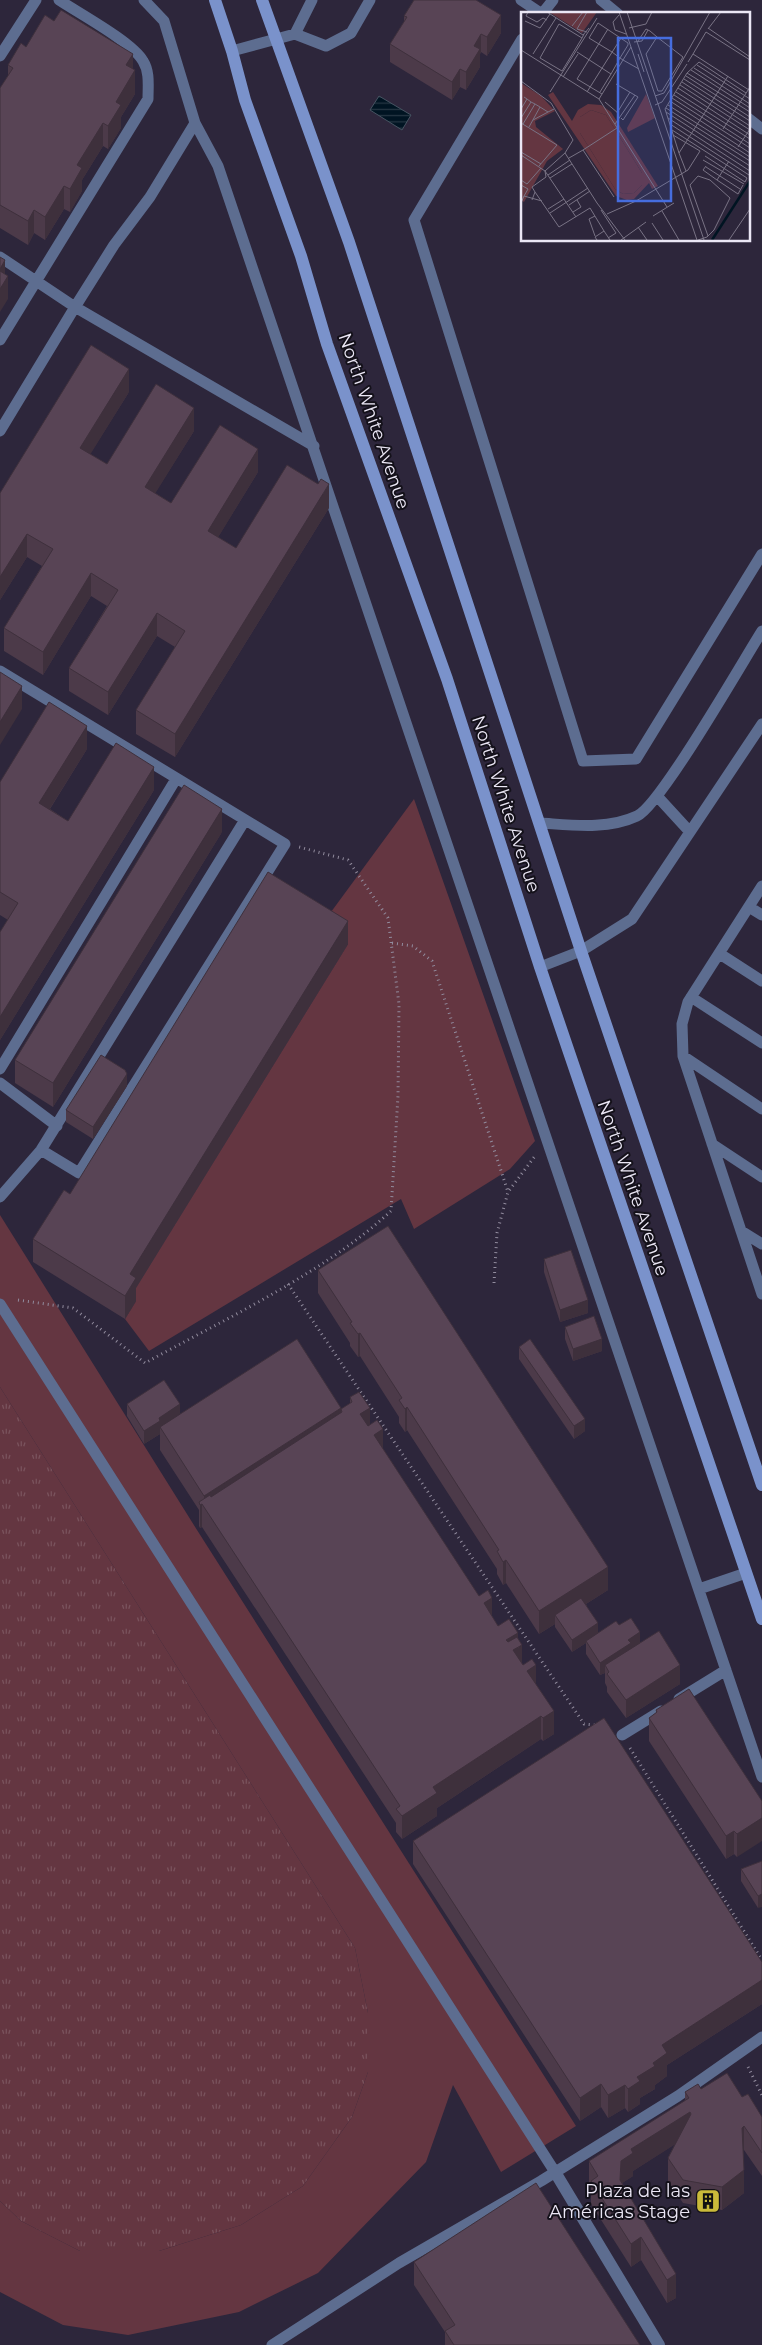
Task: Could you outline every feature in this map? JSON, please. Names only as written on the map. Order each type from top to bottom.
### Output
[{"type":"main road","name":"North White Avenue","points":[[215,0],[232,51],[245,100],[301,256],[328,344],[447,679],[540,967],[762,1619]]},
{"type":"main road","name":"North White Avenue","points":[[262,0],[348,242],[581,951],[762,1485]]},
{"type":"street","points":[[555,2172],[659,2345]]},
{"type":"lane","points":[[0,56],[36,0]]},
{"type":"lane","points":[[0,340],[148,99],[149,79],[144,62],[134,50],[59,0]]},
{"type":"lane","points":[[144,0],[164,21],[195,123],[218,166],[762,1777]]},
{"type":"lane","points":[[295,34],[312,0]]},
{"type":"lane","points":[[232,51],[295,34],[326,46],[351,33],[370,0]]},
{"type":"lane","points":[[522,0],[539,12]]},
{"type":"lane","points":[[544,12],[554,0]]},
{"type":"lane","points":[[601,0],[616,12]]},
{"type":"lane","points":[[521,41],[414,220],[583,761],[636,759],[762,554]]},
{"type":"lane","points":[[750,120],[762,129]]},
{"type":"lane","points":[[0,431],[114,244],[150,197],[195,123]]},
{"type":"lane","points":[[0,257],[75,307],[314,446]]},
{"type":"lane","points":[[540,823],[617,824],[640,815],[657,796],[762,631]]},
{"type":"lane","points":[[0,671],[285,844],[79,1173],[41,1150]]},
{"type":"lane","points":[[540,967],[581,951],[632,919],[762,724]]},
{"type":"lane","points":[[0,1069],[176,779]]},
{"type":"lane","points":[[657,796],[690,832]]},
{"type":"lane","points":[[0,1196],[41,1150],[245,820]]},
{"type":"lane","points":[[762,886],[691,997],[682,1024],[683,1056],[762,1294]]},
{"type":"lane","points":[[749,906],[762,915]]},
{"type":"lane","points":[[720,954],[762,981]]},
{"type":"lane","points":[[691,997],[762,1043]]},
{"type":"lane","points":[[683,1056],[762,1108]]},
{"type":"lane","points":[[0,1083],[56,1126]]},
{"type":"lane","points":[[712,1144],[762,1177]]},
{"type":"lane","points":[[741,1232],[762,1244]]},
{"type":"lane","points":[[5,1302],[555,2172]]},
{"type":"lane","points":[[699,1589],[746,1573]]},
{"type":"lane","points":[[622,1735],[726,1670]]},
{"type":"lane","points":[[272,2345],[399,2263],[555,2172],[678,2096],[762,2036]]},
{"type":"path","points":[[5,1302],[73,1308],[145,1363],[288,1284],[370,1230],[391,1211],[398,1096],[399,1004],[388,918],[348,860],[285,844]]},
{"type":"path","points":[[392,943],[413,946],[432,961],[508,1192]]},
{"type":"path","points":[[494,1284],[497,1233],[508,1192],[548,1140]]},
{"type":"path","points":[[288,1284],[584,1724],[618,1729],[762,1960]]},
{"type":"path","points":[[741,2051],[762,2096]]},
{"type":"green space","points":[[414,799],[535,1141],[510,1169],[414,1229],[401,1199],[149,1351],[125,1319],[136,1301],[130,1297],[348,944],[320,927]]},
{"type":"green space","points":[[0,1215],[197,1530],[576,2126],[501,2172],[453,2085],[426,2162],[318,2273],[239,2312],[128,2335],[63,2325],[0,2292],[0,2201],[21,2221],[80,2251],[159,2251],[241,2225],[303,2186],[352,2117],[368,2072],[368,2013],[355,1948],[0,1387]]},
{"type":"green space","points":[[0,1387],[355,1948],[368,2013],[368,2072],[352,2117],[303,2186],[241,2225],[159,2251],[80,2251],[21,2221],[0,2201]]},
{"type":"water","points":[[379,96],[411,115],[402,130],[370,110]]},
{"type":"building","points":[[414,0],[476,0],[501,15],[487,37],[481,34],[474,46],[480,49],[466,72],[460,69],[452,82],[390,44],[407,17],[404,16]]},
{"type":"building","points":[[61,10],[133,54],[126,65],[135,70],[116,102],[121,105],[108,126],[103,123],[77,165],[82,168],[70,189],[64,186],[45,217],[34,210],[28,221],[0,205],[0,88],[13,68],[8,65],[21,43],[26,47],[45,15],[54,21]]},
{"type":"building","points":[[0,257],[5,260],[0,269]]},
{"type":"building","points":[[0,271],[8,276],[0,289]]},
{"type":"building","points":[[91,345],[129,369],[80,448],[107,464],[156,384],[194,408],[145,487],[171,503],[220,425],[258,449],[208,531],[236,548],[287,465],[318,484],[321,479],[329,484],[175,734],[136,710],[185,631],[157,613],[108,692],[69,668],[118,590],[91,573],[43,652],[4,628],[53,549],[27,534],[0,577],[0,493]]},
{"type":"building","points":[[0,672],[22,686],[0,722]]},
{"type":"building","points":[[49,702],[87,726],[39,803],[68,821],[116,743],[154,767],[0,1017],[0,932],[18,903],[0,892],[0,782]]},
{"type":"building","points":[[184,785],[222,809],[53,1083],[15,1060]]},
{"type":"building","points":[[268,872],[348,921],[130,1274],[136,1278],[125,1296],[33,1239],[64,1190],[70,1194]]},
{"type":"building","points":[[101,1055],[125,1070],[127,1074],[93,1127],[66,1110]]},
{"type":"building","points":[[388,1226],[608,1567],[539,1611],[506,1560],[503,1562],[497,1551],[499,1550],[407,1407],[405,1409],[399,1400],[402,1398],[360,1333],[358,1334],[350,1323],[352,1322],[318,1270]]},
{"type":"building","points":[[571,1250],[588,1300],[560,1310],[544,1259]]},
{"type":"building","points":[[594,1316],[602,1339],[573,1349],[565,1327]]},
{"type":"building","points":[[297,1339],[341,1408],[204,1496],[160,1427]]},
{"type":"building","points":[[530,1339],[585,1419],[574,1426],[519,1347]]},
{"type":"building","points":[[164,1380],[180,1404],[159,1418],[160,1421],[144,1431],[127,1404]]},
{"type":"building","points":[[359,1392],[370,1408],[360,1414],[368,1426],[377,1420],[383,1429],[374,1435],[479,1596],[488,1590],[492,1598],[484,1603],[498,1626],[509,1619],[518,1633],[506,1640],[508,1642],[517,1637],[522,1645],[513,1650],[523,1665],[532,1659],[536,1665],[527,1671],[554,1711],[543,1718],[541,1716],[433,1787],[437,1793],[402,1816],[396,1809],[400,1806],[199,1502],[210,1495],[211,1497],[342,1412],[341,1409],[352,1402],[350,1397]]},
{"type":"building","points":[[581,1598],[598,1623],[572,1640],[555,1615]]},
{"type":"building","points":[[631,1618],[640,1632],[628,1640],[631,1643],[600,1663],[586,1641],[616,1621],[619,1625]]},
{"type":"building","points":[[659,1631],[680,1665],[626,1700],[607,1674],[609,1672],[605,1665]]},
{"type":"building","points":[[689,1689],[762,1801],[762,1818],[737,1834],[734,1831],[726,1836],[649,1718],[657,1712],[656,1710]]},
{"type":"building","points":[[604,1718],[762,1962],[762,1980],[662,2045],[667,2053],[653,2063],[655,2066],[637,2077],[640,2081],[628,2089],[625,2085],[608,2095],[601,2084],[580,2098],[413,1841]]},
{"type":"building","points":[[762,1861],[762,1894],[758,1896],[741,1869]]},
{"type":"building","points":[[727,2073],[742,2097],[748,2094],[762,2117],[762,2153],[744,2126],[742,2128],[744,2170],[722,2187],[683,2180],[668,2158],[691,2114],[690,2112],[631,2149],[633,2153],[621,2161],[620,2180],[676,2274],[667,2280],[641,2237],[631,2244],[591,2181],[598,2176],[589,2161],[689,2098],[685,2092],[698,2084],[701,2089]]},
{"type":"building","points":[[536,2183],[640,2345],[454,2345],[445,2331],[455,2325],[414,2262]]},
{"type":"place","name":"Plaza de las Américas Stage","points":[[708,2201]]}]
